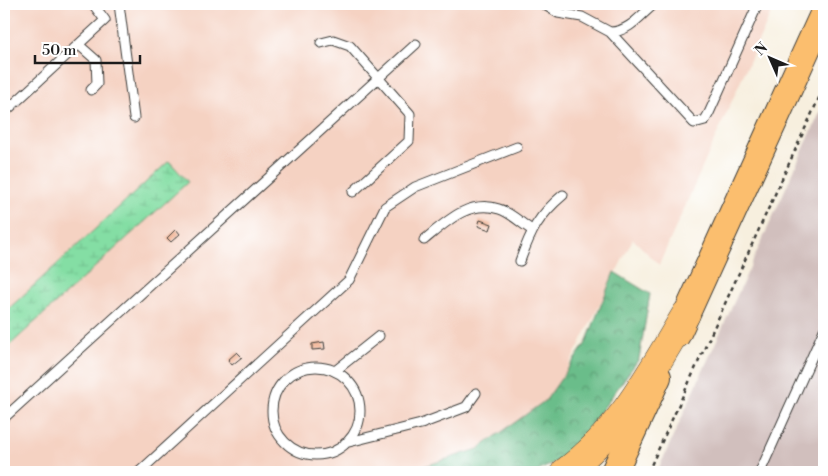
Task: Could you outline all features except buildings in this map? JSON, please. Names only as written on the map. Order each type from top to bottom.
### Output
[{"type":"highway","points":[[565,472],[608,435],[629,409],[686,314]]},
{"type":"main road","points":[[614,472],[824,12]]},
{"type":"lane","points":[[93,4],[104,20]]},
{"type":"lane","points":[[543,4],[558,13],[582,17],[610,32],[689,120],[694,123],[700,123],[709,113],[758,4]]},
{"type":"lane","points":[[610,32],[619,32],[626,28],[654,4]]},
{"type":"lane","points":[[4,113],[119,6]]},
{"type":"lane","points":[[119,6],[134,118]]},
{"type":"lane","points":[[321,43],[333,40],[350,46],[410,114],[409,141],[353,192]]},
{"type":"lane","points":[[4,418],[416,44]]},
{"type":"lane","points":[[79,45],[96,60],[97,84],[91,90]]},
{"type":"lane","points":[[138,472],[349,280],[385,207],[415,187],[517,147]]},
{"type":"lane","points":[[520,261],[532,230],[543,212],[563,195]]},
{"type":"lane","points":[[424,240],[447,220],[473,206],[500,209],[532,230]]},
{"type":"lane","points":[[760,472],[824,330]]},
{"type":"lane","points":[[335,371],[379,336]]},
{"type":"lane","points":[[345,444],[354,432],[359,419],[359,404],[355,391],[346,379],[335,371],[314,367],[293,373],[282,382],[274,395],[272,409],[274,424],[280,437],[291,447],[304,453],[318,454],[332,451],[345,444],[421,424],[466,407],[476,393]]},
{"type":"path","points":[[648,472],[824,87]]},
{"type":"shaded area","points":[[4,4],[775,4],[659,265],[633,239],[551,401],[484,457],[435,472],[4,472]]},
{"type":"shaded area","points":[[824,103],[824,472],[657,472],[818,117]]},
{"type":"green space","points":[[169,161],[188,182],[10,345],[4,338],[4,313]]},
{"type":"green space","points":[[614,272],[650,294],[639,359],[570,454],[537,472],[406,472],[478,449],[546,400],[586,343]]}]
